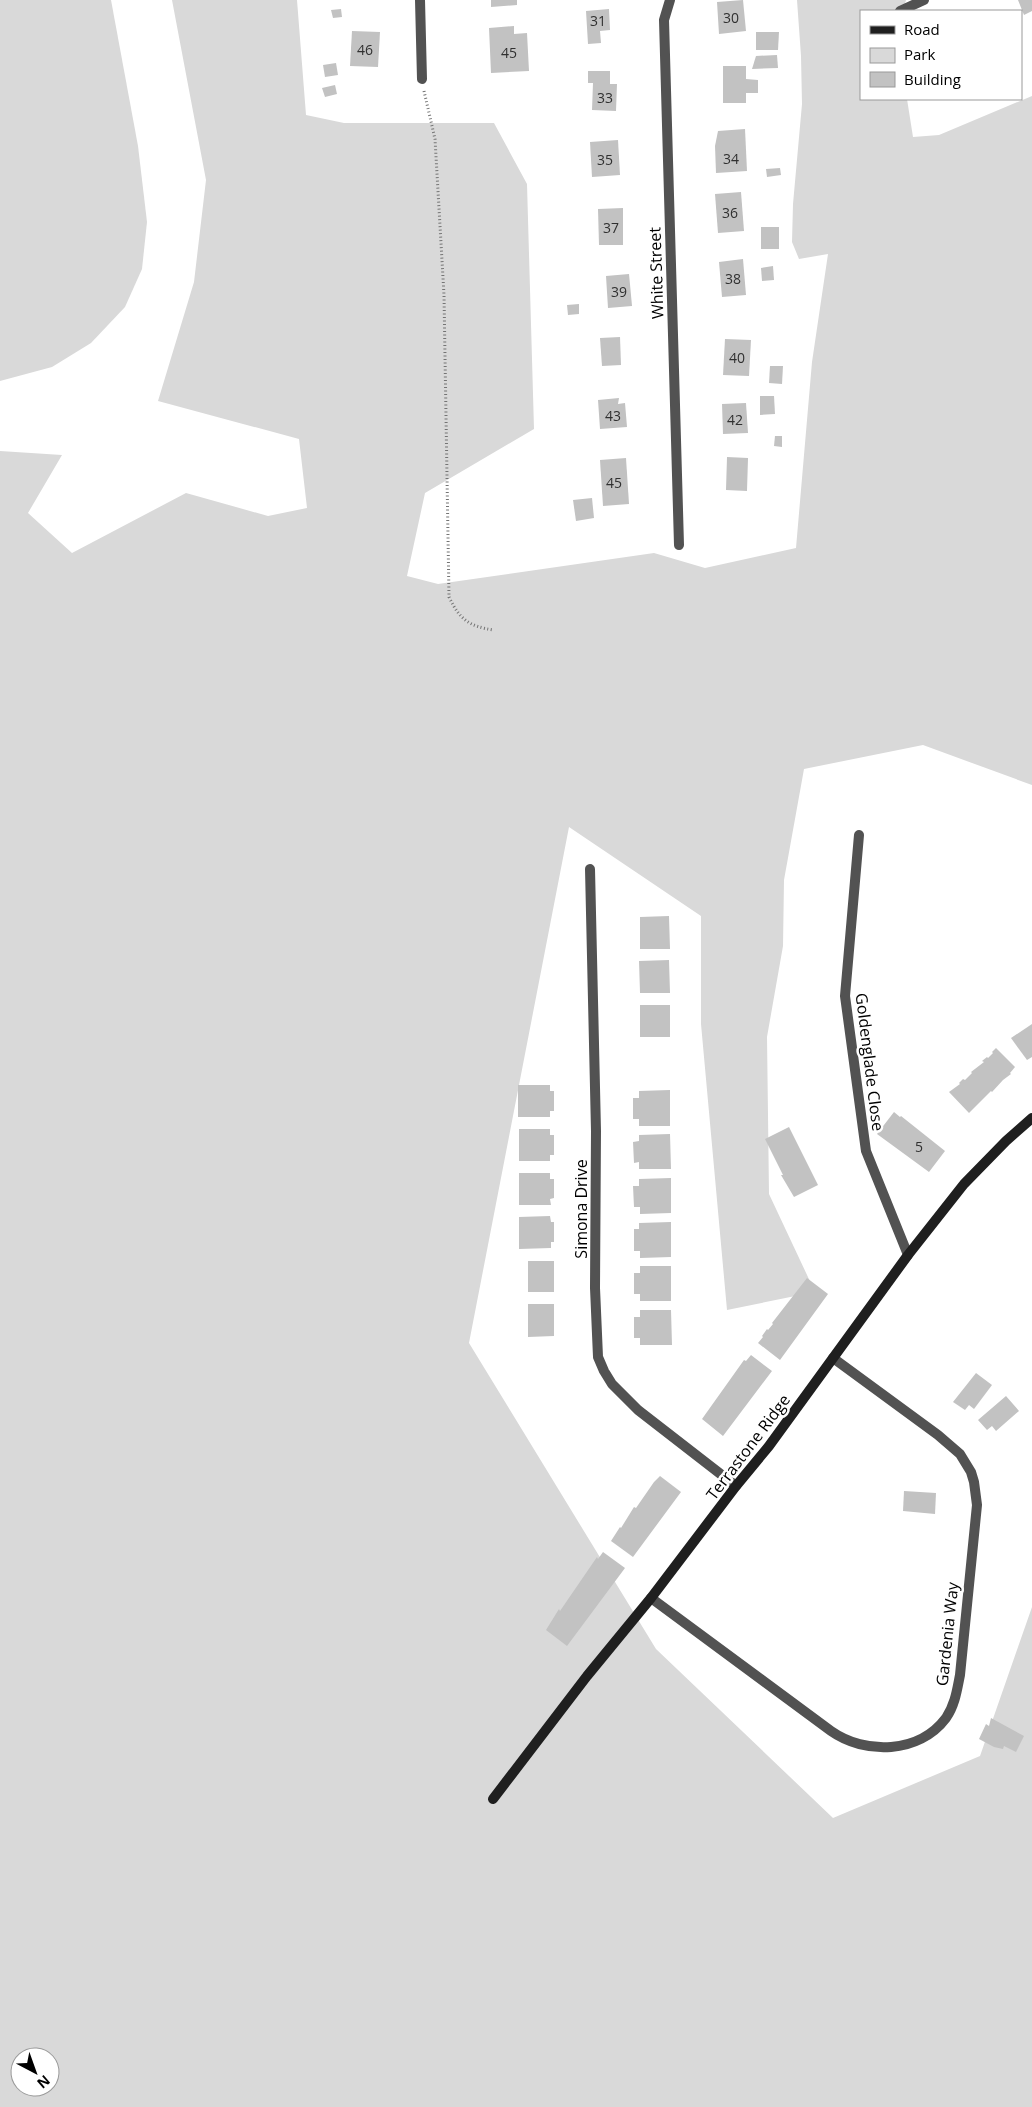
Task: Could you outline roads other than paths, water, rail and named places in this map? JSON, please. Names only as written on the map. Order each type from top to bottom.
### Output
[{"type":"street","points":[[420,0],[422,79]]},
{"type":"street","name":"White Street","points":[[670,0],[664,20],[679,545]]},
{"type":"street","points":[[902,10],[924,0]]},
{"type":"street","name":"Goldenglade Close","points":[[859,835],[845,996],[866,1151],[908,1255]]},
{"type":"street","name":"Simona Drive","points":[[590,870],[596,1131],[598,1357],[608,1377],[638,1410],[736,1486]]},
{"type":"street","name":"Terrastone Ridge","points":[[494,1799],[586,1676],[651,1598],[736,1486],[769,1446],[908,1255],[964,1184],[1006,1141],[1032,1118]]},
{"type":"street","name":"Gardenia Way","points":[[651,1598],[831,1731],[856,1745],[874,1748],[906,1744],[923,1737],[946,1718],[954,1702],[960,1675],[977,1505],[974,1482],[966,1463],[950,1444],[833,1358]]}]
